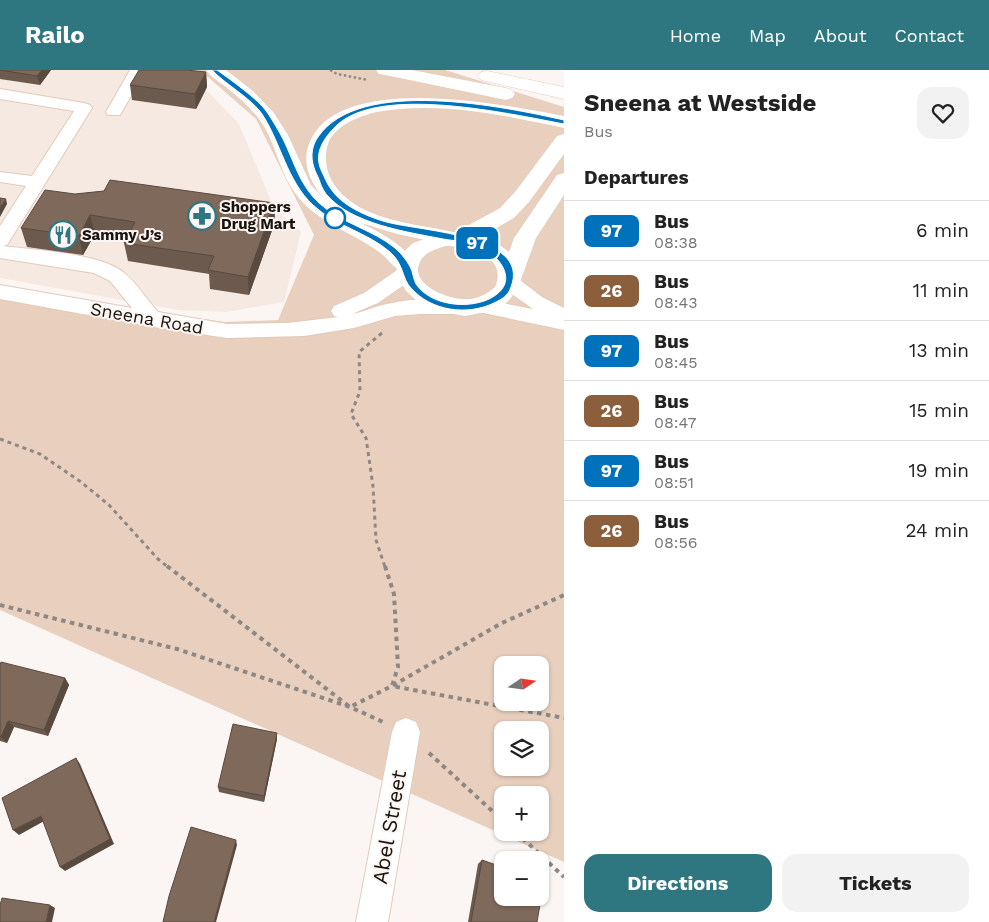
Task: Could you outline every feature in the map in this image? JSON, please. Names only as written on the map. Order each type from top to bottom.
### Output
[{"type":"main road","points":[[215,70],[263,110],[280,140],[300,187],[316,204],[355,230],[394,251],[407,270],[412,285],[422,295],[437,303],[455,307],[480,306],[500,297],[510,281],[524,238],[564,179]]},
{"type":"main road","points":[[385,70],[492,90],[564,107]]},
{"type":"main road","points":[[456,70],[564,93]]},
{"type":"main road","points":[[510,281],[508,268],[501,257],[490,248],[476,242],[378,222],[343,205],[328,192],[316,166],[315,155],[320,138],[337,122],[353,114],[375,107],[429,102],[480,106],[564,122]]},
{"type":"main road","points":[[407,270],[410,257],[418,248],[429,242],[457,239],[507,213],[522,197],[564,140]]},
{"type":"street","points":[[114,112],[138,70]]},
{"type":"street","points":[[0,94],[84,108],[0,241]]},
{"type":"street","points":[[0,177],[37,182]]},
{"type":"street","points":[[0,252],[76,263],[109,272],[121,280],[154,320]]},
{"type":"street","name":"Sneena Road","points":[[296,329],[371,298],[407,270]]},
{"type":"street","points":[[510,281],[536,302],[564,316]]},
{"type":"street","name":"Sneena Road","points":[[0,292],[154,320],[227,331],[262,332],[296,329],[350,322],[386,311],[411,308],[455,307]]},
{"type":"street","points":[[480,306],[564,323]]},
{"type":"street","name":"Abel Street","points":[[372,922],[406,732]]},
{"type":"path","points":[[385,331],[359,352],[360,391],[351,414],[366,438],[374,486],[376,540],[394,594],[398,666],[392,686]]},
{"type":"path","points":[[0,439],[40,454],[81,482],[109,505],[158,558],[350,707]]},
{"type":"path","points":[[350,707],[392,686],[502,623],[564,595]]},
{"type":"path","points":[[0,606],[177,648],[350,707],[406,732],[494,813]]},
{"type":"path","points":[[392,686],[564,718]]},
{"type":"path","points":[[526,841],[564,877]]},
{"type":"shaded area","points":[[0,70],[177,70],[194,77],[239,124],[274,208],[301,232],[284,302],[226,312],[178,310],[0,278]]},
{"type":"shaded area","points":[[191,70],[445,70],[564,107],[564,862],[549,855],[549,851],[539,851],[517,841],[549,841],[549,786],[494,786],[494,831],[0,610],[0,289],[224,322],[278,320],[314,235],[256,119],[208,77]]},
{"type":"building","points":[[0,70],[42,70],[37,76]]},
{"type":"building","points":[[139,70],[206,72],[195,94],[130,85]]},
{"type":"building","points":[[110,180],[274,203],[248,277],[208,270],[214,256],[124,243],[135,222],[90,215],[79,236],[21,228],[45,190],[75,194],[104,191]]},
{"type":"building","points":[[0,198],[6,199],[0,208]]},
{"type":"building","points":[[1,662],[65,678],[44,730],[8,721],[0,736]]},
{"type":"building","points":[[233,724],[277,733],[264,796],[218,787]]},
{"type":"building","points":[[76,758],[110,839],[60,867],[41,816],[13,830],[2,798]]},
{"type":"building","points":[[191,827],[236,840],[214,922],[163,922],[169,896]]},
{"type":"building","points":[[482,860],[494,864],[494,906],[540,906],[537,922],[471,922]]},
{"type":"building","points":[[2,898],[50,905],[46,922],[0,922]]},
{"type":"bus line","name":"97","points":[[215,70],[245,93],[263,110],[280,140],[300,187],[316,204],[333,217],[355,230],[378,240],[394,251],[407,267],[407,273],[412,285],[422,295],[437,303],[455,307],[468,308],[480,306],[500,297],[506,290],[510,279],[508,268],[501,257],[490,248],[476,242],[395,227],[363,216],[343,205],[328,192],[316,166],[315,155],[320,138],[337,122],[353,114],[375,107],[429,102],[480,106],[564,122]]},
{"type":"place","name":"Shoppers Drug Mart","points":[[202,216]]},
{"type":"place","name":"Sammy J’s","points":[[63,235]]}]
